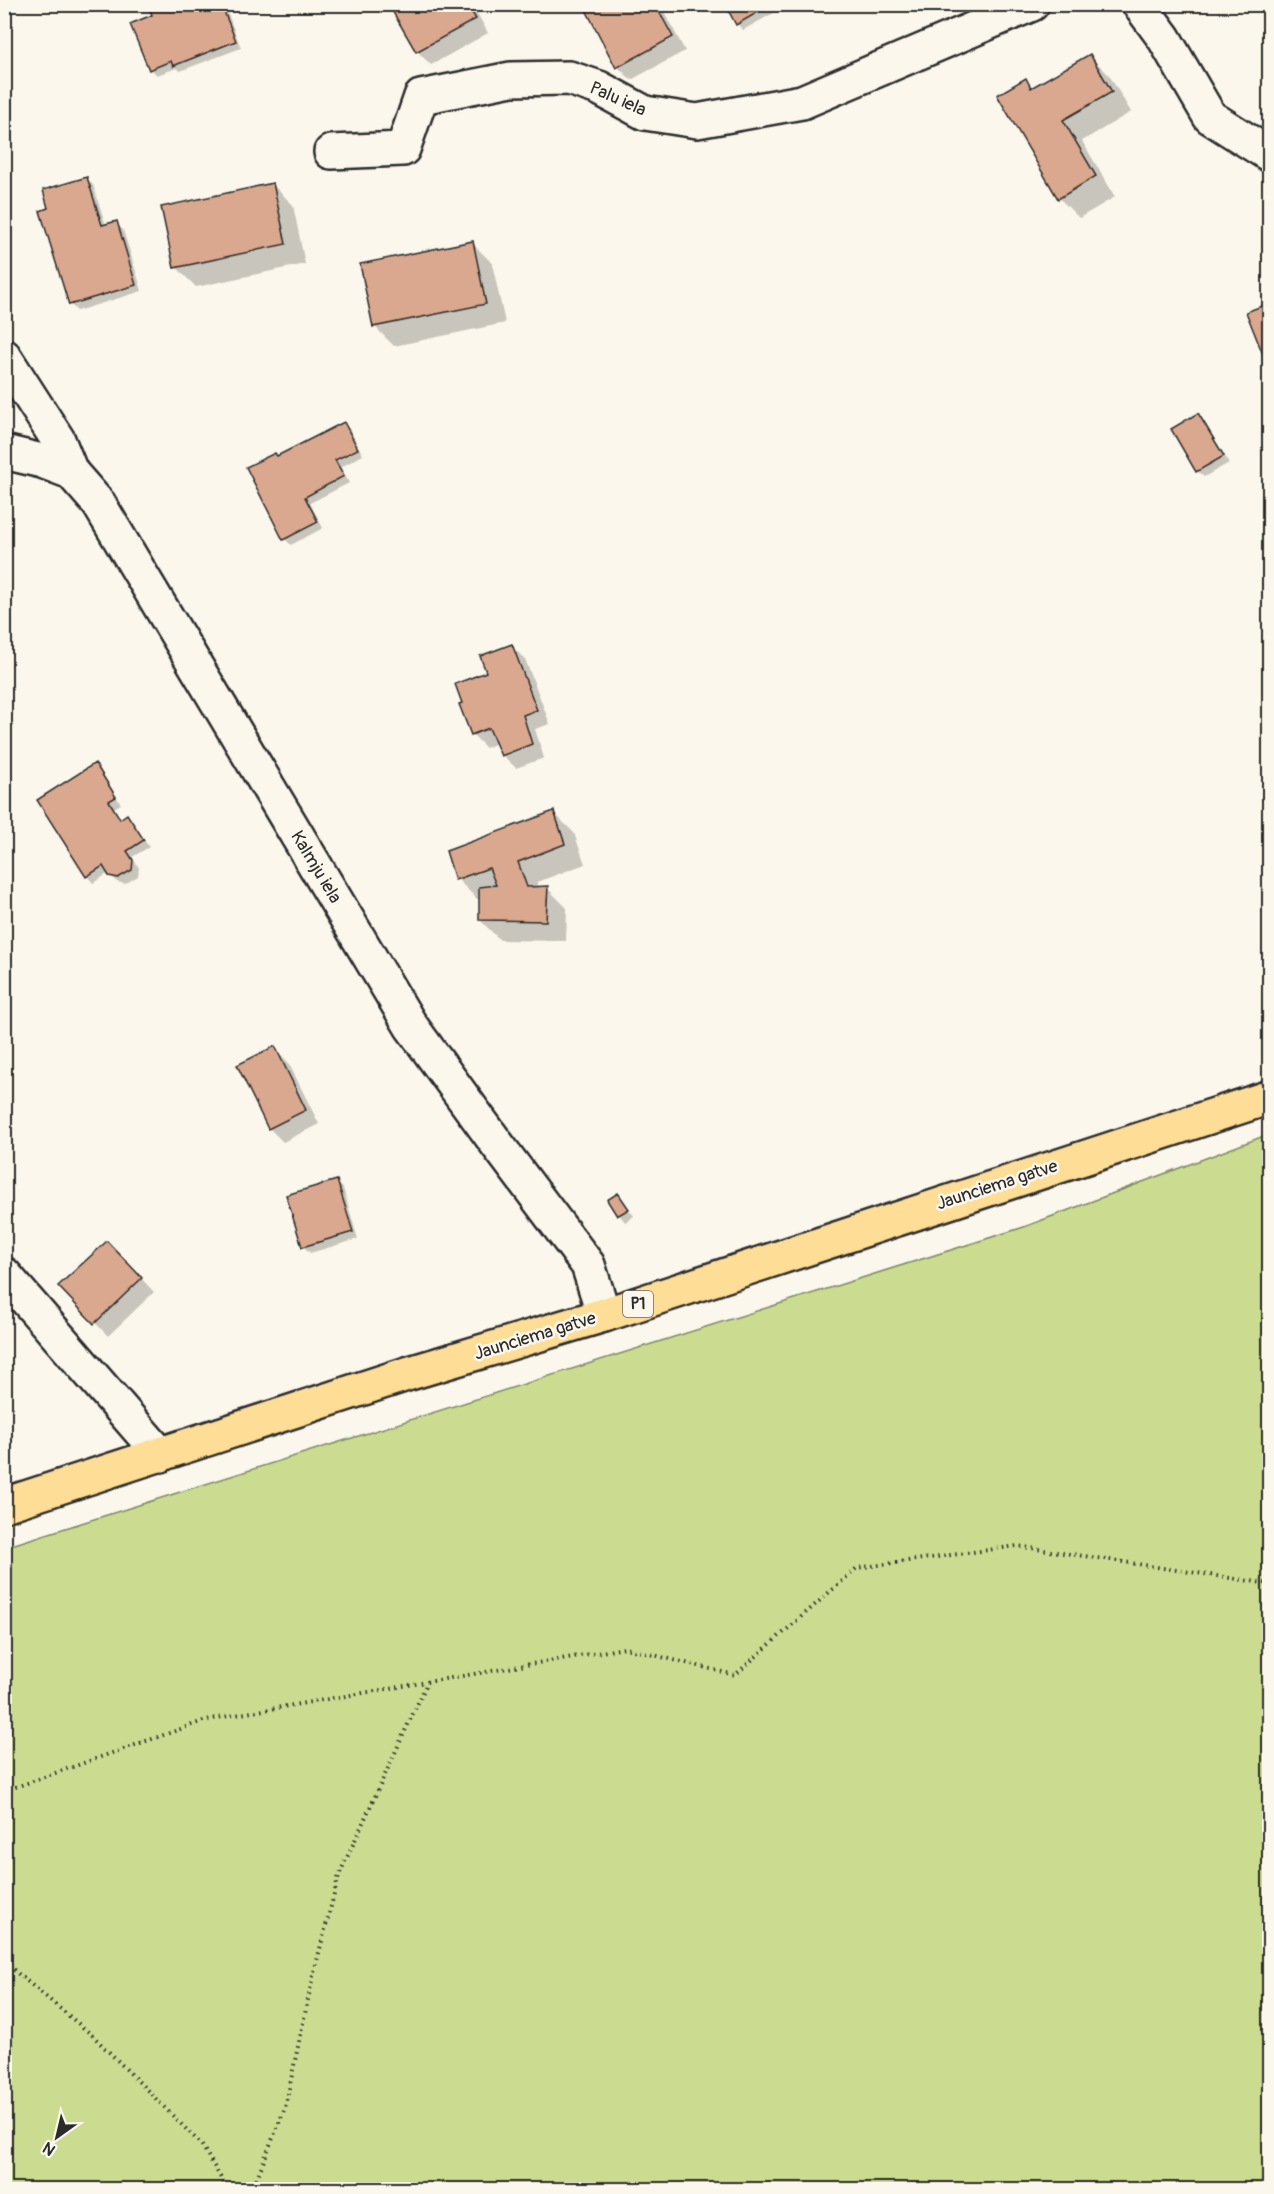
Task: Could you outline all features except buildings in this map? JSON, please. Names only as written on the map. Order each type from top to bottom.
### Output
[{"type":"main road","name":"Jaunciema gatve","points":[[4,1505],[410,1373],[604,1315],[1269,1096]]},
{"type":"street","name":"Palu iela","points":[[331,152],[403,149],[421,97],[512,79],[569,78],[599,88],[645,113],[697,121],[802,102],[1032,4]]},
{"type":"street","points":[[1139,4],[1164,38],[1210,117],[1269,155]]},
{"type":"street","points":[[4,356],[58,440],[70,472]]},
{"type":"street","name":"Kalmju iela","points":[[4,452],[42,461],[70,472],[99,504],[411,1026],[588,1264],[604,1315]]},
{"type":"street","points":[[4,1274],[161,1455]]},
{"type":"path","points":[[4,1791],[206,1720],[626,1648],[735,1675],[857,1568],[1017,1546],[1269,1584]]},
{"type":"path","points":[[252,2190],[285,2108],[313,1976],[339,1875],[427,1683]]},
{"type":"path","points":[[4,1962],[92,2036],[201,2144],[228,2190]]},
{"type":"green space","points":[[1269,1134],[1269,2189],[5,2189],[5,1547],[1024,1227]]}]
